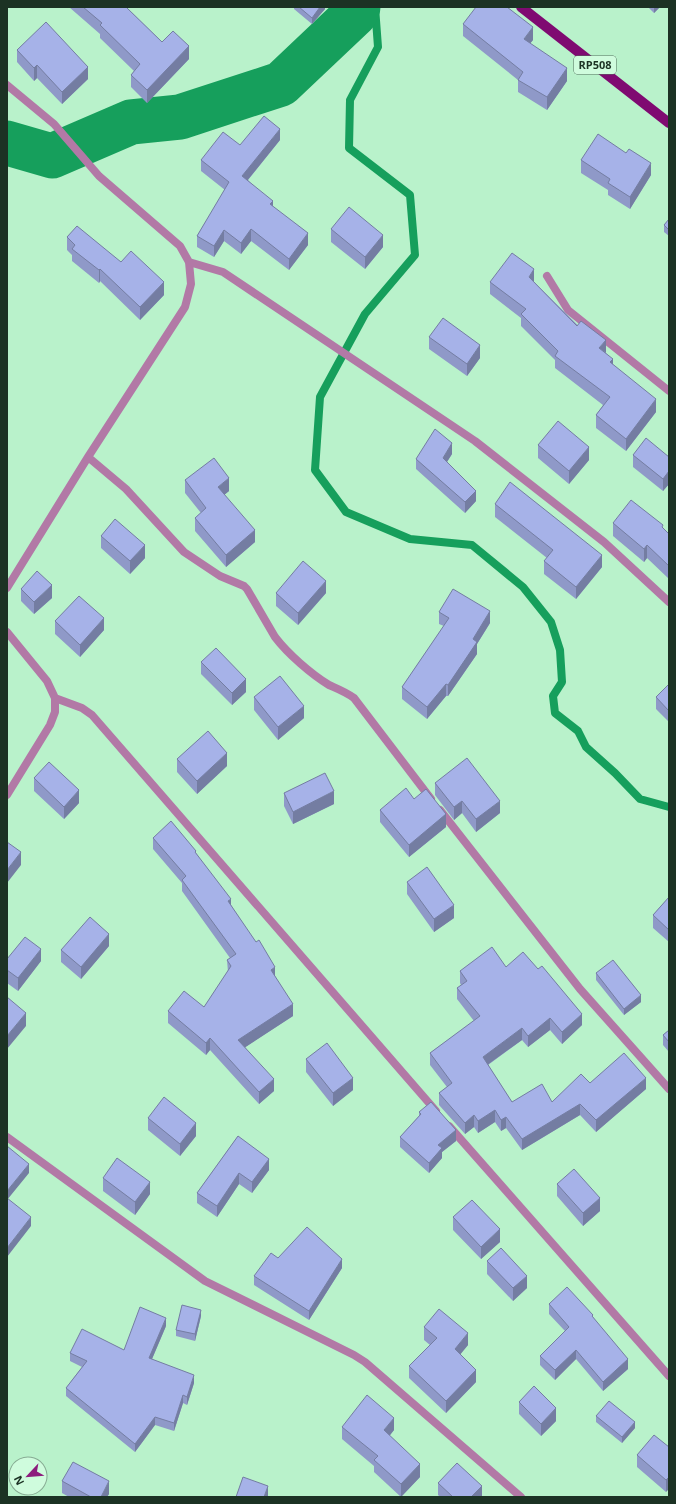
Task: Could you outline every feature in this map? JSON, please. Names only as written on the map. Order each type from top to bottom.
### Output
[{"type":"main road","name":"RP508","points":[[521,7],[669,123]]},
{"type":"street","points":[[7,85],[54,124],[99,176],[180,246],[189,262],[191,284],[185,307],[88,457],[7,588]]},
{"type":"street","points":[[189,262],[223,272],[475,441],[604,542],[669,602]]},
{"type":"street","points":[[547,276],[568,310],[669,391]]},
{"type":"street","points":[[88,457],[126,489],[184,552],[220,576],[247,588],[280,644],[307,668],[329,684],[354,698],[398,757],[580,989],[669,1089]]},
{"type":"street","points":[[7,632],[47,681],[55,698],[55,712],[50,725],[7,795]]},
{"type":"street","points":[[55,698],[82,708],[92,715],[669,1376]]},
{"type":"street","points":[[7,1137],[205,1282],[354,1355],[364,1362],[521,1497]]},
{"type":"building","points":[[83,7],[126,7],[162,42],[173,31],[189,46],[147,90],[131,75],[140,64],[100,25],[102,23]]},
{"type":"building","points":[[299,7],[320,7],[312,18]]},
{"type":"building","points":[[476,7],[507,7],[533,27],[524,39],[567,68],[547,97],[518,80],[523,72],[463,24]]},
{"type":"building","points":[[46,22],[88,67],[62,92],[37,65],[34,68],[17,50]]},
{"type":"building","points":[[264,116],[280,129],[242,176],[273,201],[270,204],[308,233],[289,259],[251,229],[241,243],[224,230],[214,246],[197,236],[229,182],[201,160],[223,132],[240,145]]},
{"type":"building","points":[[598,134],[626,153],[629,149],[651,163],[630,197],[608,183],[610,179],[581,160]]},
{"type":"building","points":[[349,207],[383,235],[365,257],[331,229]]},
{"type":"building","points":[[669,219],[669,230],[664,225]]},
{"type":"building","points":[[77,226],[121,262],[131,251],[164,282],[140,307],[100,269],[99,270],[72,249],[75,245],[67,237]]},
{"type":"building","points":[[512,253],[534,269],[529,277],[577,326],[581,321],[606,340],[599,348],[613,359],[610,362],[656,399],[626,439],[596,415],[610,397],[555,356],[558,351],[521,314],[526,309],[490,282]]},
{"type":"building","points":[[443,318],[480,345],[467,364],[429,337]]},
{"type":"building","points":[[558,421],[589,447],[569,471],[538,445]]},
{"type":"building","points":[[435,429],[452,443],[443,458],[476,491],[465,502],[416,459]]},
{"type":"building","points":[[646,438],[669,457],[669,471],[663,479],[633,455]]},
{"type":"building","points":[[214,458],[229,478],[218,487],[255,530],[226,555],[195,518],[206,508],[185,480]]},
{"type":"building","points":[[510,482],[602,555],[576,587],[544,561],[553,550],[495,504]]},
{"type":"building","points":[[631,500],[663,525],[662,527],[669,534],[669,566],[647,545],[644,549],[613,523]]},
{"type":"building","points":[[115,519],[145,545],[130,561],[101,536]]},
{"type":"building","points":[[303,561],[326,581],[298,613],[276,593]]},
{"type":"building","points":[[37,571],[52,585],[34,602],[21,589]]},
{"type":"building","points":[[453,589],[490,611],[473,639],[477,642],[448,685],[446,684],[427,707],[402,687],[449,618],[439,612]]},
{"type":"building","points":[[79,596],[104,618],[80,645],[55,621]]},
{"type":"building","points":[[216,648],[246,679],[232,693],[201,662]]},
{"type":"building","points":[[280,676],[304,706],[278,727],[254,697]]},
{"type":"building","points":[[669,684],[669,711],[656,697]]},
{"type":"building","points":[[208,731],[227,753],[197,781],[177,759]]},
{"type":"building","points":[[467,758],[500,801],[476,819],[462,801],[454,807],[435,783]]},
{"type":"building","points":[[49,762],[79,790],[64,807],[34,778]]},
{"type":"building","points":[[325,773],[334,791],[293,812],[284,793]]},
{"type":"building","points":[[406,788],[414,799],[426,789],[446,814],[409,845],[380,810]]},
{"type":"building","points":[[171,821],[196,851],[195,852],[231,899],[228,901],[256,942],[259,940],[275,967],[271,970],[293,1004],[238,1040],[274,1079],[259,1092],[210,1038],[206,1043],[168,1011],[184,991],[204,1007],[231,966],[227,960],[236,954],[182,880],[186,876],[153,838]]},
{"type":"building","points":[[7,842],[21,852],[7,870]]},
{"type":"building","points":[[427,867],[454,905],[434,919],[407,882]]},
{"type":"building","points":[[669,897],[669,930],[653,915]]},
{"type":"building","points":[[90,917],[109,934],[81,967],[61,950]]},
{"type":"building","points":[[25,937],[41,949],[18,978],[7,970],[7,959]]},
{"type":"building","points":[[492,947],[506,967],[523,952],[538,969],[542,966],[582,1014],[562,1032],[550,1018],[528,1036],[522,1028],[483,1057],[512,1102],[542,1084],[552,1102],[581,1074],[590,1083],[624,1053],[646,1078],[596,1120],[580,1104],[522,1139],[506,1117],[501,1120],[495,1110],[478,1121],[474,1115],[465,1123],[439,1093],[452,1083],[430,1053],[480,1016],[457,988],[467,981],[460,971]]},
{"type":"building","points":[[613,960],[641,995],[624,1009],[596,973]]},
{"type":"building","points":[[7,997],[26,1013],[7,1036]]},
{"type":"building","points":[[669,1030],[669,1042],[663,1035]]},
{"type":"building","points":[[327,1043],[353,1078],[333,1093],[306,1059]]},
{"type":"building","points":[[164,1097],[196,1123],[180,1144],[148,1118]]},
{"type":"building","points":[[431,1102],[456,1130],[438,1145],[442,1148],[429,1163],[400,1137],[421,1114],[419,1112]]},
{"type":"building","points":[[238,1136],[269,1159],[252,1182],[239,1173],[217,1206],[197,1193]]},
{"type":"building","points":[[7,1146],[29,1164],[7,1191]]},
{"type":"building","points":[[117,1158],[150,1182],[135,1202],[103,1178]]},
{"type":"building","points":[[574,1169],[600,1198],[583,1213],[557,1184]]},
{"type":"building","points":[[7,1198],[31,1217],[7,1248]]},
{"type":"building","points":[[472,1200],[500,1229],[481,1247],[453,1217]]},
{"type":"building","points":[[307,1227],[342,1259],[309,1311],[254,1276],[271,1253],[278,1258]]},
{"type":"building","points":[[501,1248],[527,1276],[513,1288],[487,1261]]},
{"type":"building","points":[[567,1287],[593,1315],[592,1316],[628,1359],[603,1382],[576,1350],[555,1370],[540,1356],[569,1327],[549,1304]]},
{"type":"building","points":[[182,1305],[201,1310],[195,1334],[176,1330]]},
{"type":"building","points":[[140,1307],[166,1318],[149,1358],[194,1375],[187,1397],[183,1395],[174,1423],[155,1417],[135,1444],[66,1388],[87,1361],[70,1353],[82,1329],[124,1350]]},
{"type":"building","points":[[439,1309],[468,1333],[455,1349],[476,1370],[446,1401],[409,1366],[437,1338],[424,1327]]},
{"type":"building","points":[[534,1386],[556,1408],[541,1424],[519,1402]]},
{"type":"building","points":[[367,1395],[394,1418],[384,1430],[420,1464],[401,1484],[374,1460],[378,1456],[342,1427]]},
{"type":"building","points":[[609,1401],[635,1422],[622,1437],[596,1416]]},
{"type":"building","points":[[654,1435],[669,1447],[669,1477],[666,1480],[637,1455]]},
{"type":"building","points":[[73,1462],[109,1481],[101,1497],[91,1497],[62,1481]]},
{"type":"building","points":[[457,1463],[482,1486],[471,1497],[453,1497],[438,1483]]},
{"type":"building","points":[[243,1477],[268,1486],[264,1497],[236,1497]]},
{"type":"waterway","points":[[7,143],[52,156],[131,122],[180,117],[281,84],[355,14],[358,7]]},
{"type":"waterway","points":[[375,7],[378,47],[350,100],[349,148],[410,195],[415,255],[365,314],[320,397],[315,470],[346,512],[410,539],[472,545],[523,587],[551,622],[560,650],[562,682],[553,696],[555,713],[578,731],[586,747],[615,773],[640,799],[669,807]]}]
